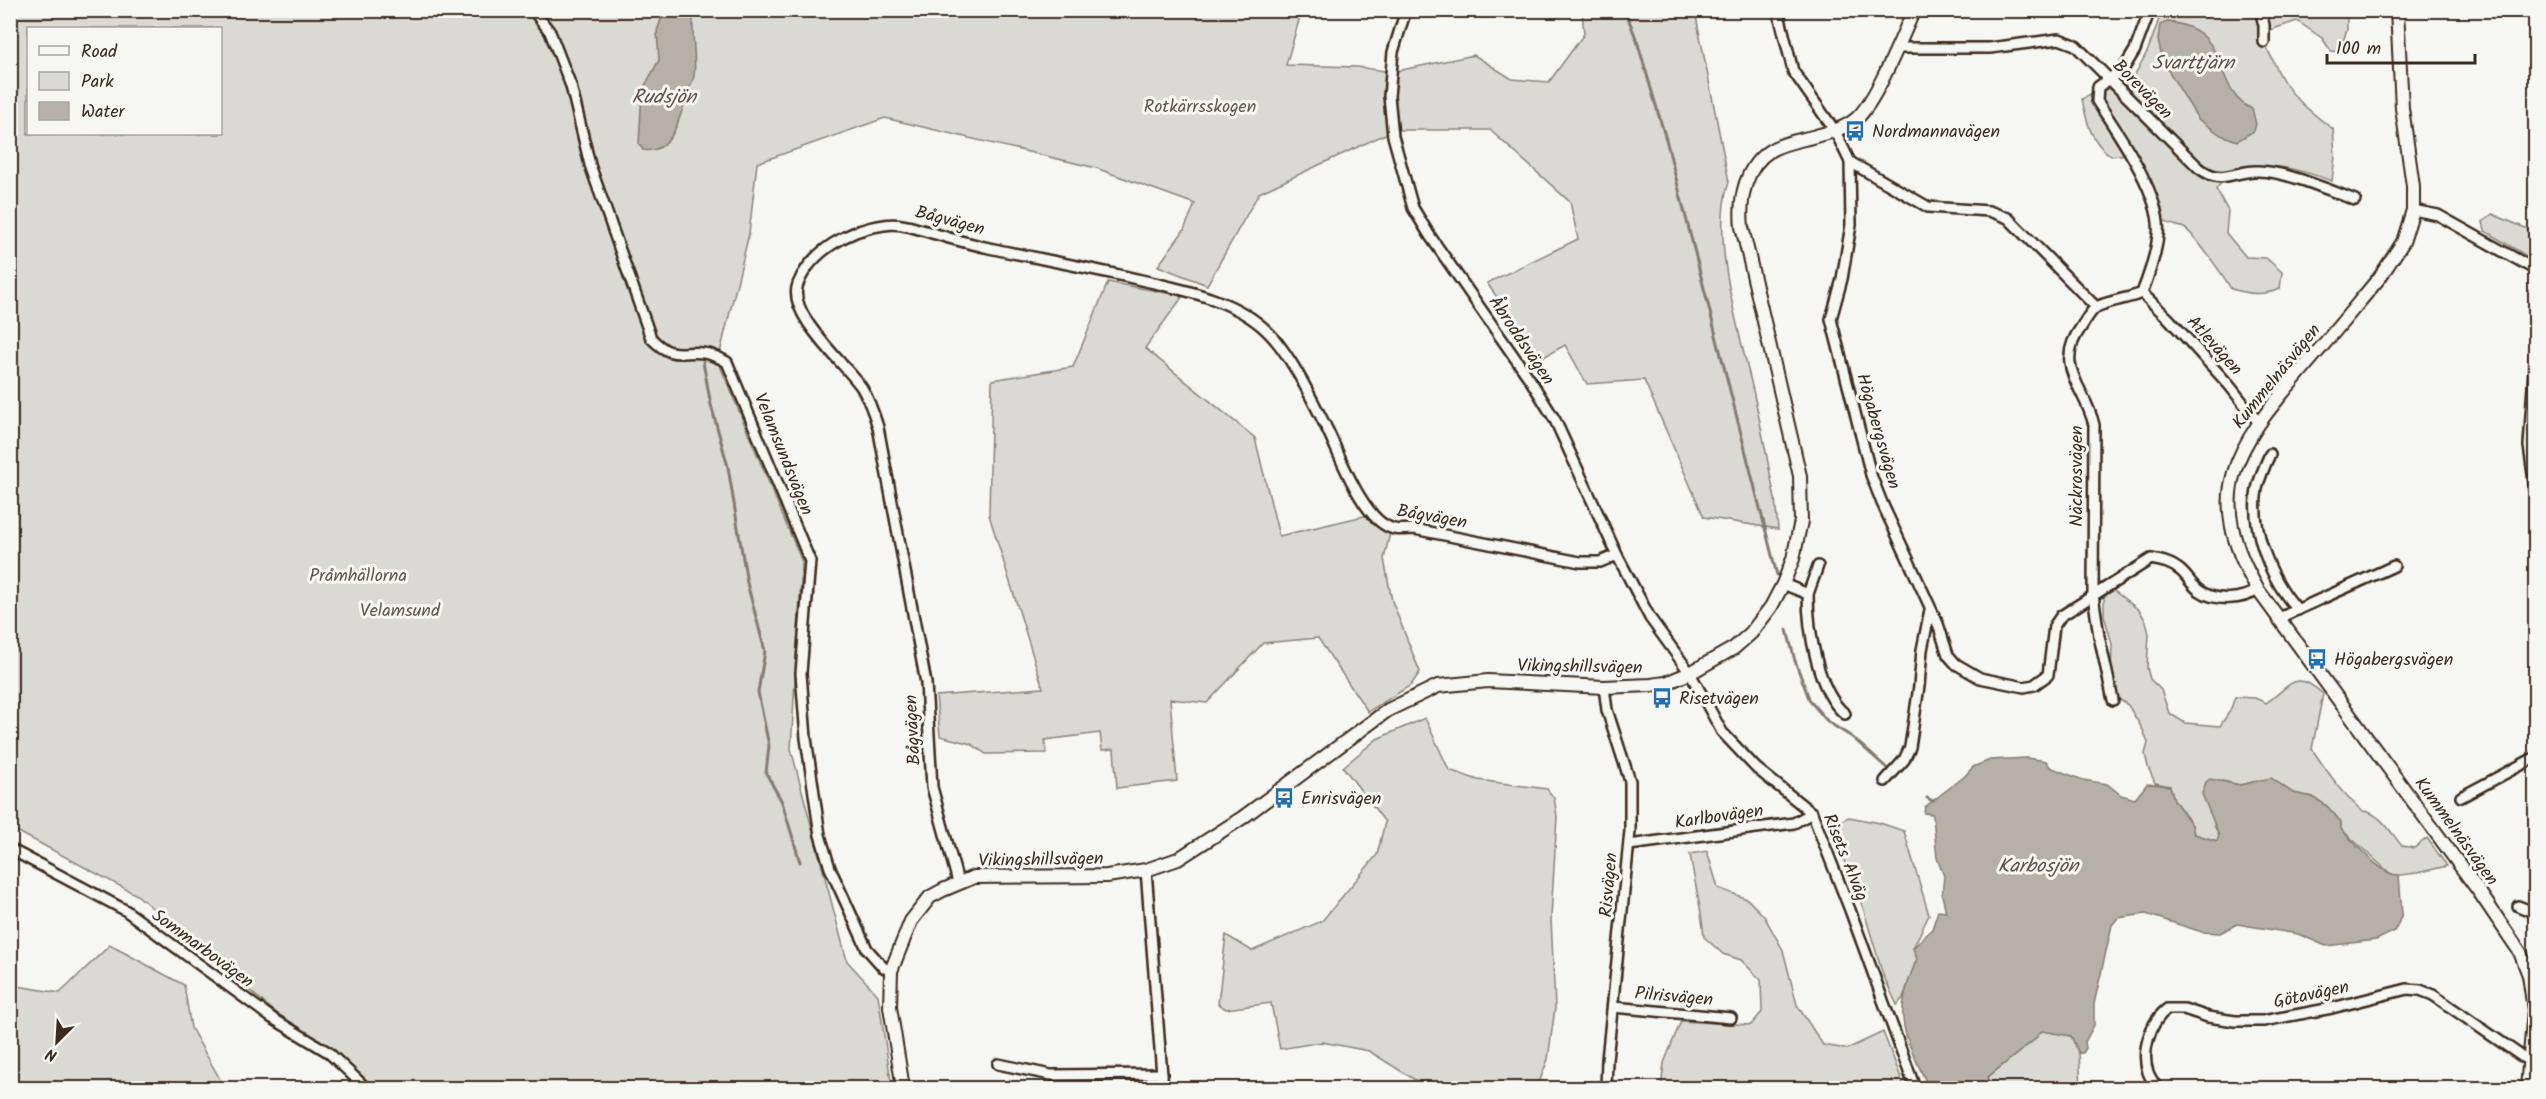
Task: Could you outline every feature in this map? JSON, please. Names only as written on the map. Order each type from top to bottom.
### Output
[{"type":"street","name":"Velamsundsvägen","points":[[533,10],[550,32],[570,86],[590,165],[651,338],[663,351],[677,354],[709,354],[728,362],[810,561],[801,673],[807,745],[820,835],[831,868],[867,949],[883,967],[891,971]]},
{"type":"street","name":"Åbroddsvägen","points":[[1406,10],[1393,52],[1389,96],[1393,136],[1413,208],[1555,420],[1617,555],[1650,618],[1690,673]]},
{"type":"street","points":[[1778,10],[1793,71],[1835,131]]},
{"type":"street","name":"Vikingshillsvägen","points":[[903,1089],[890,1007],[891,971],[905,934],[918,909],[930,897],[958,882],[974,877],[991,875],[1083,878],[1146,870],[1178,859],[1219,834],[1388,710],[1438,686],[1488,681],[1604,687],[1666,683],[1718,658],[1751,633],[1771,607],[1783,584],[1800,534],[1800,476],[1742,227],[1740,210],[1747,180],[1759,161],[1771,150],[1835,131],[1857,119],[1865,109],[1897,48],[1914,10]]},
{"type":"street","points":[[1850,162],[1928,207],[1989,212],[2008,218],[2096,307],[2142,293],[2159,233],[2152,198],[2130,151],[2097,101],[2098,87],[2124,68],[2135,50],[2150,10]]},
{"type":"street","points":[[2260,10],[2264,25],[2264,42]]},
{"type":"street","name":"Kummelnäsvägen","points":[[2397,10],[2402,108],[2413,186],[2413,210],[2403,242],[2380,277],[2259,423],[2238,458],[2230,501],[2232,535],[2243,565],[2258,590],[2478,890],[2520,952],[2533,993],[2534,1026],[2527,1089]]},
{"type":"street","name":"Borevägen","points":[[1897,48],[1990,48],[2059,39],[2075,45],[2210,176],[2219,178],[2235,172],[2260,171],[2289,177],[2355,200]]},
{"type":"street","name":"Högabergsvägen","points":[[1835,131],[1850,162],[1851,225],[1842,279],[1831,319],[1871,476],[1948,655],[1956,664],[1980,678],[2024,687],[2034,685],[2048,675],[2054,626],[2061,616],[2151,559],[2167,562],[2180,570],[2198,590],[2210,597],[2230,599],[2258,590]]},
{"type":"street","points":[[2413,210],[2438,215],[2535,270]]},
{"type":"street","name":"Bågvägen","points":[[958,882],[932,788],[926,683],[878,427],[862,388],[797,307],[796,291],[805,272],[820,253],[844,238],[882,225],[913,226],[940,236],[990,248],[1169,286],[1230,306],[1267,331],[1282,350],[1316,406],[1354,488],[1373,514],[1391,528],[1414,529],[1580,562],[1600,562],[1617,555]]},
{"type":"street","name":"Atlevägen","points":[[2142,293],[2221,376],[2259,423]]},
{"type":"street","name":"Näckrosvägen","points":[[2096,307],[2072,339],[2069,352],[2072,375],[2091,411],[2096,438],[2092,495],[2093,595],[2113,700]]},
{"type":"street","points":[[2535,340],[2529,446],[2535,495]]},
{"type":"street","points":[[2270,454],[2257,490],[2256,503],[2260,532],[2270,570],[2279,586],[2298,610]]},
{"type":"street","points":[[1818,566],[1808,594],[1809,621],[1828,695],[1845,714]]},
{"type":"street","points":[[2279,618],[2394,566]]},
{"type":"street","points":[[1783,584],[1808,594]]},
{"type":"street","points":[[1885,781],[1904,760],[1910,747],[1922,650],[1930,610]]},
{"type":"street","name":"Risets Alväg","points":[[1690,673],[1710,713],[1737,750],[1812,813],[1850,910],[1914,1089]]},
{"type":"street","name":"Risvägen","points":[[1604,687],[1607,710],[1630,781],[1629,845],[1606,1089]]},
{"type":"street","points":[[2461,797],[2535,757]]},
{"type":"street","name":"Karlbovägen","points":[[1629,845],[1794,824],[1812,813]]},
{"type":"street","name":"Sommarbovägen","points":[[10,849],[125,910],[272,1018],[328,1052],[366,1089]]},
{"type":"street","points":[[1146,870],[1163,1089]]},
{"type":"street","points":[[2518,906],[2535,913]]},
{"type":"street","name":"Götavägen","points":[[2157,1089],[2148,1074],[2145,1055],[2157,1019],[2167,1009],[2184,1009],[2208,1017],[2235,1021],[2263,1021],[2332,1008],[2407,989],[2420,990],[2433,995],[2530,1062]]},
{"type":"street","name":"Pilrisvägen","points":[[1614,1007],[1731,1018]]},
{"type":"street","points":[[998,1064],[1051,1075],[1162,1074]]},
{"type":"green space","name":"Pråmhällorna","points":[[1302,10],[1286,65],[1357,67],[1392,72],[1474,55],[1512,79],[1549,82],[1584,34],[1582,11],[1695,11],[1729,182],[1724,205],[1723,231],[1729,288],[1762,434],[1775,499],[1778,529],[1704,517],[1644,380],[1587,384],[1565,345],[1540,359],[1487,283],[1578,239],[1570,202],[1490,130],[1394,130],[1259,193],[1207,285],[1158,266],[1184,230],[1195,204],[1096,168],[885,118],[757,163],[749,234],[718,361],[802,562],[791,749],[847,961],[878,995],[892,1088],[374,1088],[269,1007],[137,895],[11,828],[10,11]]},
{"type":"green space","points":[[2162,11],[2347,11],[2347,29],[2340,52],[2331,51],[2322,38],[2297,21],[2270,30],[2262,42],[2291,91],[2333,129],[2335,156],[2332,181],[2284,167],[2248,166],[2234,168],[2216,189],[2228,211],[2226,233],[2246,257],[2266,258],[2282,272],[2280,289],[2256,294],[2231,289],[2209,256],[2188,231],[2162,220],[2157,197],[2135,153],[2111,156],[2098,144],[2090,130],[2082,99],[2099,91],[2130,84],[2148,50]]},
{"type":"green space","points":[[2492,214],[2535,232],[2535,261],[2485,231],[2483,222]]},
{"type":"green space","points":[[1108,282],[1183,296],[1145,348],[1255,438],[1279,536],[1368,515],[1390,533],[1384,559],[1392,601],[1420,672],[1411,685],[1368,712],[1318,638],[1263,643],[1207,703],[1170,699],[1177,781],[1117,788],[1114,749],[1102,750],[1100,733],[1045,740],[1046,753],[986,754],[971,744],[940,736],[936,696],[1043,688],[989,515],[992,380],[1073,367]]},
{"type":"green space","points":[[2109,587],[2139,610],[2146,621],[2149,634],[2147,668],[2150,679],[2161,690],[2169,713],[2185,723],[2220,726],[2230,711],[2235,697],[2255,698],[2266,703],[2293,682],[2305,682],[2313,686],[2323,694],[2312,749],[2329,774],[2362,811],[2379,819],[2402,846],[2414,848],[2427,838],[2447,866],[2393,876],[2341,829],[2341,822],[2327,806],[2313,797],[2293,793],[2271,778],[2240,785],[2222,781],[2214,825],[2219,835],[2217,841],[2194,834],[2192,825],[2174,800],[2170,786],[2155,783],[2145,754],[2148,743],[2143,730],[2128,705],[2117,698],[2111,672],[2112,644],[2104,615],[2104,594]]},
{"type":"green space","points":[[1425,718],[1449,770],[1478,780],[1547,789],[1554,798],[1557,816],[1551,918],[1555,1008],[1548,1059],[1537,1088],[1426,1088],[1369,1051],[1322,1042],[1280,1049],[1271,1003],[1226,1009],[1218,1004],[1226,935],[1252,951],[1322,921],[1377,855],[1385,822],[1343,767],[1377,739]]},
{"type":"green space","points":[[1849,817],[1880,823],[1904,831],[1929,915],[1913,948],[1917,959],[1903,998],[1897,1005],[1883,975],[1863,908],[1830,825]]},
{"type":"green space","points":[[1707,851],[1718,888],[1747,899],[1764,916],[1783,950],[1797,1005],[1823,1045],[1847,1049],[1883,1032],[1905,1088],[1661,1088],[1664,1063],[1681,1021],[1751,1025],[1762,1012],[1761,980],[1741,960],[1723,954],[1704,937],[1690,854]]},
{"type":"green space","points":[[110,945],[184,985],[191,1028],[225,1088],[11,1088],[11,985],[60,993]]},
{"type":"green space","points":[[2041,1030],[2071,1036],[2079,1053],[2081,1088],[1987,1088],[1988,1077],[2033,1041]]},
{"type":"water","name":"Rudsjön","points":[[664,11],[694,11],[694,76],[673,134],[661,147],[643,150],[639,144],[642,91],[659,60],[657,31]]},
{"type":"water","name":"Svarttjärn","points":[[2167,22],[2188,27],[2203,35],[2212,47],[2230,88],[2239,100],[2252,109],[2256,124],[2254,131],[2237,141],[2221,135],[2198,119],[2163,62],[2158,40],[2160,25]]},
{"type":"water","name":"Karbosjön","points":[[2027,758],[2046,761],[2050,767],[2083,780],[2107,784],[2121,795],[2135,799],[2147,784],[2170,786],[2174,800],[2192,825],[2194,834],[2217,841],[2219,835],[2202,794],[2206,782],[2210,779],[2240,785],[2271,778],[2293,793],[2313,797],[2327,806],[2341,822],[2341,829],[2369,857],[2385,870],[2399,875],[2402,914],[2395,931],[2376,940],[2326,946],[2298,934],[2237,924],[2220,933],[2202,932],[2146,914],[2118,918],[2112,925],[2094,1004],[2094,1025],[2085,1042],[2086,1048],[2083,1053],[2079,1053],[2071,1036],[2042,1031],[1988,1077],[1987,1088],[1929,1088],[1907,1039],[1903,1012],[1904,996],[1917,959],[1913,948],[1932,929],[1938,911],[1946,912],[1942,895],[1944,876],[1937,858],[1933,816],[1924,813],[1925,807],[1973,767],[1990,760]]},
{"type":"waterway","points":[[1625,10],[1637,41],[1667,143],[1777,575]]},
{"type":"waterway","points":[[703,362],[711,405],[728,467],[747,583],[765,651],[758,692],[769,746],[766,773],[782,802],[800,862]]},
{"type":"waterway","points":[[1787,630],[1795,661],[1810,701],[1828,722],[1852,737],[1889,770]]},
{"type":"waterway","points":[[1927,798],[1933,801]]},
{"type":"place","name":"Nordmannavägen","points":[[1855,131]]},
{"type":"place","name":"Högabergsvägen","points":[[2317,659]]},
{"type":"place","name":"Risetvägen","points":[[1662,698]]},
{"type":"place","name":"Enrisvägen","points":[[1284,798]]},
{"type":"park label","name":"Rotkärrsskogen","points":[[1200,106]]},
{"type":"park label","name":"Velamsund","points":[[400,610]]}]
